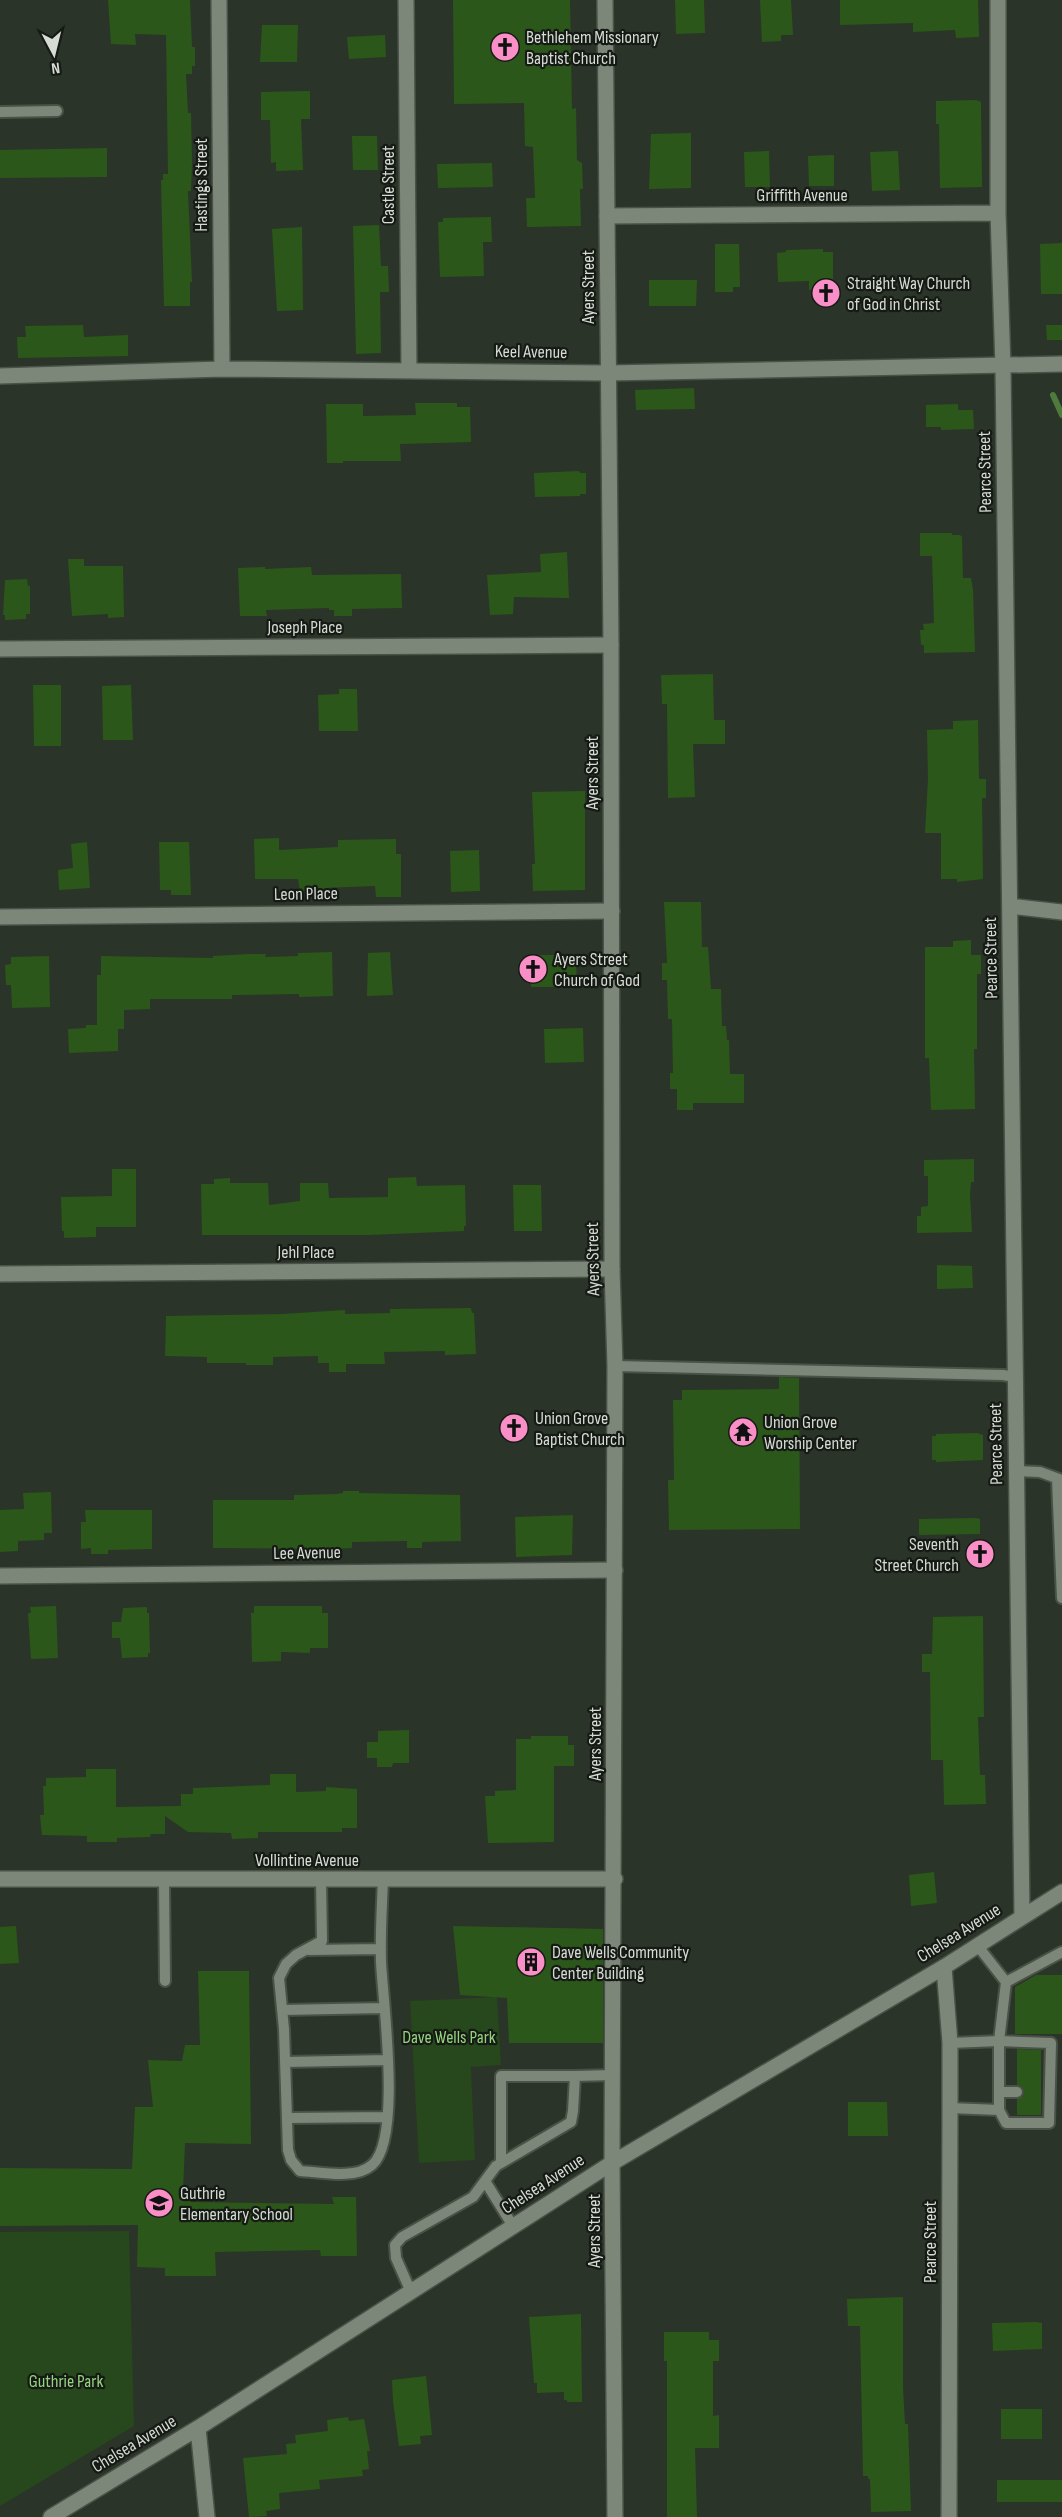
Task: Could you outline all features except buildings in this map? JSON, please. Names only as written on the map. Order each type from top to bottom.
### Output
[{"type":"street","name":"Hastings Street","points":[[219,0],[222,369]]},
{"type":"street","name":"Castle Street","points":[[406,0],[409,370]]},
{"type":"street","name":"Ayers Street","points":[[604,0],[611,645],[612,1269],[615,1366],[615,1879],[612,2163],[615,2517]]},
{"type":"street","name":"Pearce Street","points":[[998,0],[998,213],[1004,367],[1022,1916]]},
{"type":"street","name":"Griffith Avenue","points":[[607,216],[998,213]]},
{"type":"street","name":"Keel Avenue","points":[[0,376],[222,369],[607,373],[1004,367],[1062,364]]},
{"type":"street","name":"Joseph Place","points":[[0,649],[611,645]]},
{"type":"street","points":[[1010,906],[1062,912]]},
{"type":"street","name":"Leon Place","points":[[0,916],[612,911]]},
{"type":"street","name":"Jehl Place","points":[[0,1274],[612,1269]]},
{"type":"street","name":"Lee Avenue","points":[[0,1576],[615,1570]]},
{"type":"street","name":"Vollintine Avenue","points":[[0,1879],[615,1879]]},
{"type":"street","name":"Chelsea Avenue","points":[[51,2517],[198,2428],[612,2163],[944,1967],[1062,1892]]},
{"type":"street","name":"Pearce Street","points":[[944,1967],[950,2043],[950,2517]]},
{"type":"street","points":[[198,2428],[207,2517]]},
{"type":"lane","points":[[0,112],[57,111]]},
{"type":"lane","points":[[615,1366],[1015,1377]]},
{"type":"lane","points":[[1016,1471],[1040,1472],[1060,1480],[1062,1598]]},
{"type":"lane","points":[[164,1879],[165,1981]]},
{"type":"lane","points":[[321,1879],[322,1941],[296,1955],[281,1971],[279,1978],[288,2150],[291,2160],[300,2171],[357,2173],[374,2163],[381,2153],[387,2117],[389,2085],[381,1949],[383,1879]]},
{"type":"lane","points":[[950,2043],[999,2041],[1051,2043],[1045,2092],[1048,2123],[1006,2123],[999,2110],[999,2041],[1006,1982],[977,1945]]},
{"type":"lane","points":[[308,1950],[381,1949]]},
{"type":"lane","points":[[1006,1982],[1062,1952]]},
{"type":"lane","points":[[282,2010],[384,2008]]},
{"type":"lane","points":[[285,2062],[388,2060]]},
{"type":"lane","points":[[501,2163],[501,2076],[613,2074]]},
{"type":"lane","points":[[411,2292],[396,2258],[395,2246],[402,2237],[474,2197],[496,2166],[570,2122],[575,2076]]},
{"type":"lane","points":[[1000,2092],[1017,2092]]},
{"type":"lane","points":[[950,2108],[999,2110]]},
{"type":"lane","points":[[287,2118],[387,2117]]},
{"type":"lane","points":[[485,2181],[513,2226]]},
{"type":"green space","name":"Dave Wells Park","points":[[497,1997],[501,2065],[471,2067],[475,2160],[419,2163],[410,2001]]},
{"type":"green space","name":"Guthrie Park","points":[[129,2231],[134,2426],[0,2506],[0,2232]]},
{"type":"waterway","points":[[1053,395],[1062,415]]},
{"type":"place","name":"Bethlehem Missionary Baptist Church","points":[[505,47]]},
{"type":"place","name":"Straight Way Church of God in Christ","points":[[826,293]]},
{"type":"place","name":"Ayers Street Church of God","points":[[533,969]]},
{"type":"place","name":"Union Grove Baptist Church","points":[[514,1428]]},
{"type":"place","name":"Union Grove Worship Center","points":[[743,1432]]},
{"type":"place","name":"Seventh Street Church","points":[[980,1554]]},
{"type":"place","name":"Dave Wells Community Center Building","points":[[531,1962]]},
{"type":"place","name":"Guthrie Elementary School","points":[[159,2203]]}]
